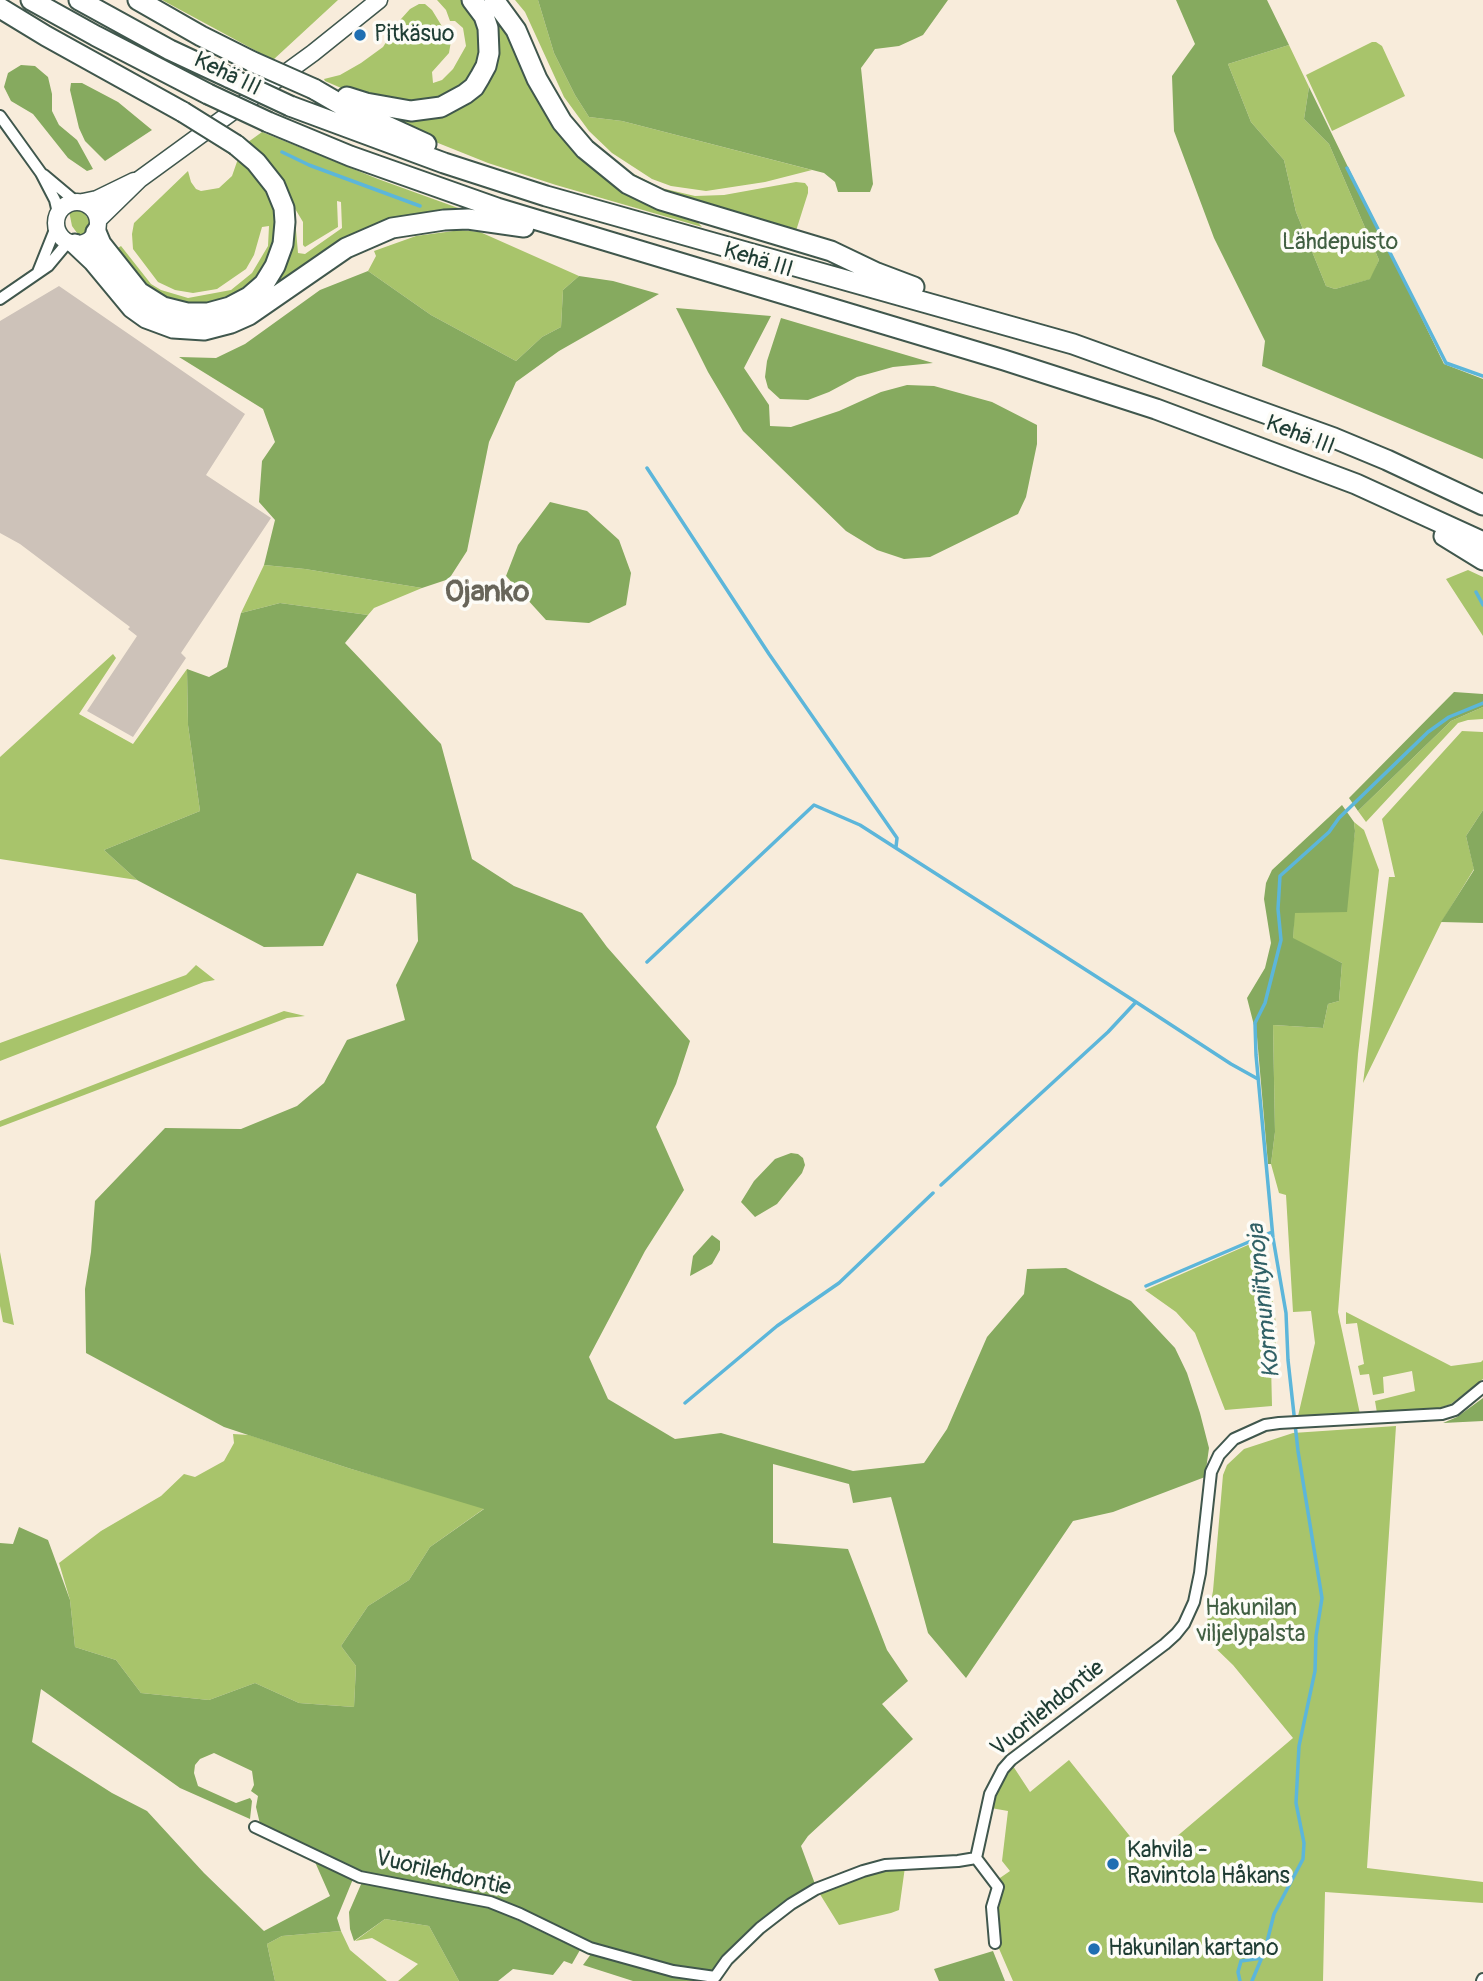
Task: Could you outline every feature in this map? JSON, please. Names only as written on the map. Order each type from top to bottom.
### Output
[{"type":"highway","name":"Kehä III","points":[[31,0],[208,94],[268,122],[422,183],[580,234],[1080,383],[1212,428],[1356,484],[1483,542]]},
{"type":"highway","name":"Kehä III","points":[[79,0],[170,50],[290,106],[444,163],[546,196],[1073,344],[1248,405],[1387,460],[1483,505]]},
{"type":"highway","points":[[138,0],[201,36],[314,89],[345,107],[413,138],[475,163],[547,187],[594,209]]},
{"type":"highway","points":[[314,89],[366,103],[411,111],[441,107],[454,102],[474,87],[486,66],[489,53],[488,28],[484,16],[472,0]]},
{"type":"highway","points":[[495,0],[516,30],[537,79],[562,122],[591,155],[628,184],[661,200],[831,251],[915,288],[1011,315],[1073,344]]},
{"type":"highway","points":[[0,8],[236,145],[256,162],[275,186],[284,208],[285,222],[283,244],[275,266],[264,284],[249,297],[230,307],[208,313],[187,313],[163,307],[139,292],[101,244],[97,226]]},
{"type":"highway","points":[[72,243],[93,261],[132,308],[146,318],[173,328],[204,330],[249,316],[336,254],[392,228],[468,219],[580,234]]},
{"type":"highway","points":[[1387,460],[1427,467],[1483,490]]},
{"type":"highway","points":[[1356,484],[1391,510],[1437,532],[1483,560]]},
{"type":"main road","points":[[348,24],[368,0]]},
{"type":"main road","points":[[140,179],[97,199],[62,207],[57,220],[62,239],[83,243],[140,179],[302,61],[379,0]]},
{"type":"main road","points":[[79,202],[93,209],[97,226]]},
{"type":"street","points":[[0,116],[41,173],[55,200],[57,220],[38,272]]},
{"type":"street","points":[[41,173],[79,202]]},
{"type":"street","points":[[0,299],[48,266],[72,243]]},
{"type":"street","name":"Vuorilehdontie","points":[[255,1827],[360,1877],[490,1902],[590,1948],[673,1971],[717,1979],[727,1959],[760,1928],[816,1889],[885,1865],[976,1858],[990,1794],[1011,1760],[1171,1639],[1184,1624],[1194,1602],[1200,1573],[1210,1479],[1219,1455],[1234,1438],[1265,1425],[1279,1423],[1443,1414],[1455,1410],[1483,1387]]},
{"type":"street","points":[[976,1858],[998,1887],[992,1907],[995,1943]]},
{"type":"shaded area","points":[[59,286],[245,414],[206,475],[271,518],[181,653],[186,658],[133,737],[87,711],[137,636],[128,629],[130,627],[20,544],[0,533],[0,321]]},
{"type":"green space","points":[[162,0],[338,0],[273,60]]},
{"type":"green space","points":[[437,0],[463,0],[478,22],[482,54],[462,90],[419,105],[348,91],[325,81],[324,79],[340,75],[361,63],[383,47],[401,19],[419,4],[425,4],[432,10],[451,41],[449,53],[432,72],[433,83],[442,80],[453,69],[466,46],[463,28],[455,21],[450,21],[446,10]]},
{"type":"green space","points":[[477,0],[486,0],[501,17],[560,130],[692,216],[702,227],[488,163],[398,127],[375,111],[402,116],[482,85]]},
{"type":"green space","points":[[500,0],[507,0],[522,22],[548,81],[571,117],[595,145],[624,169],[661,188],[695,196],[724,195],[796,182],[805,183],[808,193],[795,234],[647,187],[579,134]]},
{"type":"green space","points":[[515,0],[538,0],[554,53],[589,117],[622,121],[812,170],[765,182],[706,191],[671,186],[652,179],[612,153],[589,131],[564,97],[525,12]]},
{"type":"green space","points":[[538,0],[948,0],[923,35],[899,46],[875,49],[861,68],[873,184],[870,192],[838,192],[835,182],[824,173],[622,121],[589,117],[554,53]]},
{"type":"green space","points":[[1176,0],[1267,0],[1289,45],[1228,64],[1251,122],[1284,160],[1296,212],[1326,286],[1335,289],[1370,279],[1379,260],[1329,144],[1304,119],[1309,87],[1444,364],[1483,379],[1483,459],[1262,366],[1265,341],[1214,238],[1174,131],[1172,76],[1195,44]]},
{"type":"green space","points":[[1372,42],[1382,46],[1405,96],[1332,131],[1306,75]]},
{"type":"green space","name":"Lähdepuisto","points":[[1289,45],[1309,87],[1304,119],[1329,144],[1379,260],[1371,279],[1335,289],[1326,286],[1296,212],[1284,160],[1251,122],[1228,64]]},
{"type":"green space","points":[[21,65],[35,66],[48,77],[52,111],[59,125],[77,140],[93,169],[87,171],[68,158],[33,114],[11,101],[4,87],[8,73]]},
{"type":"green space","points":[[71,83],[82,83],[118,102],[152,130],[105,161],[85,141],[79,128],[70,90]]},
{"type":"green space","points":[[262,132],[378,179],[472,213],[414,217],[261,301],[200,326],[136,296],[232,312],[289,234],[244,145]],"holes":[[[337,201],[341,202],[342,228],[305,254],[298,253],[294,207],[303,222],[305,247],[338,227]]]},
{"type":"green space","points":[[239,156],[262,180],[278,216],[277,235],[262,273],[248,288],[228,300],[190,307],[162,300],[141,285],[113,251],[121,246],[151,284],[188,298],[231,290],[252,273],[268,246],[269,226],[262,227],[254,255],[246,269],[217,289],[193,293],[175,290],[158,282],[133,249],[134,223],[188,171],[196,189],[201,191],[219,188],[232,176]]},
{"type":"green space","points":[[69,211],[83,211],[90,222],[88,230],[80,237],[72,226]]},
{"type":"green space","points":[[461,230],[480,232],[579,276],[563,290],[561,327],[542,337],[516,361],[431,315],[368,271],[376,256],[374,251],[416,236]]},
{"type":"green space","points":[[368,271],[431,315],[516,361],[542,337],[561,327],[563,290],[579,276],[613,281],[659,294],[559,351],[516,382],[489,442],[467,551],[449,579],[422,588],[264,565],[275,520],[259,502],[262,461],[275,442],[263,409],[179,357],[216,358],[245,344],[320,290]]},
{"type":"green space","points":[[676,308],[771,316],[744,368],[769,405],[770,426],[791,427],[839,411],[881,392],[907,385],[934,386],[992,402],[1037,425],[1037,444],[1026,497],[1018,514],[930,557],[904,559],[877,550],[846,531],[743,431],[708,372]]},
{"type":"green space","points":[[781,318],[933,363],[893,367],[857,377],[808,400],[780,399],[768,388],[765,377],[767,361]]},
{"type":"green space","points":[[550,502],[587,511],[619,540],[631,573],[626,605],[589,623],[546,620],[506,576],[518,545]]},
{"type":"green space","points":[[264,565],[422,588],[374,608],[368,615],[280,603],[241,613]]},
{"type":"green space","points":[[1468,570],[1483,577],[1483,636],[1446,579]]},
{"type":"green space","points":[[280,603],[368,615],[345,643],[441,744],[472,859],[514,886],[582,913],[607,947],[690,1041],[676,1084],[656,1127],[684,1190],[645,1251],[589,1357],[608,1399],[675,1439],[721,1433],[853,1471],[924,1463],[947,1429],[987,1337],[1024,1294],[1027,1269],[1066,1268],[1131,1301],[1175,1348],[1187,1373],[1200,1413],[1209,1448],[1205,1477],[1113,1512],[1073,1521],[966,1678],[928,1633],[891,1497],[853,1503],[849,1484],[773,1464],[773,1543],[848,1549],[887,1650],[908,1681],[882,1704],[913,1739],[808,1836],[801,1846],[815,1884],[761,1920],[713,1973],[674,1966],[591,1943],[495,1898],[361,1871],[260,1824],[256,1807],[258,1796],[251,1791],[254,1785],[252,1771],[214,1753],[200,1759],[195,1765],[194,1773],[198,1786],[236,1803],[250,1798],[250,1819],[180,1788],[41,1689],[32,1742],[112,1793],[147,1811],[204,1873],[264,1931],[330,1896],[315,1862],[353,1879],[337,1918],[341,1931],[282,1936],[267,1944],[275,1981],[0,1981],[0,1543],[13,1544],[19,1527],[48,1540],[70,1600],[75,1647],[116,1660],[141,1693],[209,1700],[255,1683],[299,1703],[354,1707],[356,1666],[341,1646],[368,1606],[409,1580],[430,1547],[484,1509],[224,1427],[86,1353],[85,1289],[95,1201],[165,1128],[241,1129],[297,1106],[324,1083],[347,1040],[405,1020],[396,985],[418,941],[416,894],[357,873],[323,946],[264,947],[137,880],[104,850],[200,811],[188,725],[187,669],[209,677],[227,667],[241,613]]},
{"type":"green space","points":[[113,654],[116,658],[79,714],[133,744],[187,669],[188,725],[200,811],[104,850],[137,880],[0,859],[0,757]]},
{"type":"green space","points":[[1454,692],[1483,694],[1483,707],[1451,721],[1358,811],[1349,798]]},
{"type":"green space","points":[[1483,707],[1483,719],[1458,723],[1366,822],[1358,811],[1451,721]]},
{"type":"green space","points":[[1462,731],[1483,732],[1483,810],[1466,836],[1474,869],[1441,923],[1363,1083],[1389,877],[1395,877],[1382,819]]},
{"type":"green space","points":[[1342,805],[1354,822],[1355,831],[1347,912],[1295,913],[1293,938],[1342,963],[1339,1001],[1328,1004],[1323,1028],[1273,1025],[1275,1132],[1271,1164],[1268,1164],[1257,1037],[1247,998],[1265,968],[1271,943],[1264,899],[1266,883],[1272,870]]},
{"type":"green space","points":[[1483,810],[1483,923],[1441,922],[1474,870],[1466,836]]},
{"type":"green space","points":[[1354,822],[1364,830],[1379,870],[1358,1054],[1338,1312],[1360,1414],[1298,1416],[1315,1343],[1311,1311],[1293,1312],[1286,1195],[1279,1193],[1271,1164],[1275,1132],[1273,1025],[1323,1028],[1328,1004],[1339,1001],[1342,963],[1293,939],[1294,913],[1352,854]]},
{"type":"green space","points":[[196,965],[215,980],[0,1061],[0,1043],[186,975]]},
{"type":"green space","points":[[284,1011],[305,1016],[287,1018],[0,1127],[0,1121]]},
{"type":"green space","points":[[791,1153],[803,1158],[805,1165],[802,1173],[777,1204],[755,1217],[741,1202],[754,1181],[775,1159]]},
{"type":"green space","points":[[712,1235],[720,1241],[720,1250],[712,1264],[690,1276],[693,1256]]},
{"type":"green space","points":[[1264,1238],[1276,1324],[1276,1343],[1271,1364],[1272,1406],[1225,1410],[1195,1333],[1176,1312],[1145,1290]]},
{"type":"green space","points":[[0,1252],[14,1325],[3,1322],[0,1306]]},
{"type":"green space","points":[[1346,1312],[1451,1366],[1483,1360],[1483,1379],[1451,1404],[1439,1408],[1377,1413],[1375,1401],[1415,1391],[1412,1371],[1383,1377],[1384,1393],[1373,1395],[1369,1374],[1360,1375],[1358,1366],[1364,1364],[1357,1323],[1346,1324]]},
{"type":"green space","points":[[1483,1398],[1483,1421],[1443,1423],[1457,1417]]},
{"type":"green space","name":"Hakunilan viljelypalsta","points":[[1396,1426],[1367,1868],[1483,1882],[1483,1903],[1325,1892],[1323,1981],[1013,1981],[997,1944],[995,1909],[997,1880],[1010,1871],[1002,1861],[1008,1811],[991,1808],[1002,1777],[1013,1766],[1030,1792],[1069,1760],[1149,1860],[1293,1738],[1233,1665],[1204,1637],[1213,1591],[1223,1475],[1227,1465],[1244,1449],[1293,1433]]},
{"type":"green space","points":[[233,1434],[249,1435],[348,1468],[485,1508],[430,1547],[409,1580],[368,1606],[341,1646],[356,1666],[354,1707],[299,1703],[255,1683],[209,1700],[141,1693],[116,1660],[75,1647],[70,1600],[59,1563],[101,1531],[161,1496],[184,1474],[195,1477],[224,1461],[234,1443]]},
{"type":"green space","points":[[905,1867],[899,1910],[891,1913],[839,1925],[818,1891],[865,1873]]},
{"type":"green space","points":[[362,1882],[492,1908],[580,1950],[572,1964],[564,1961],[553,1975],[513,1969],[498,1981],[459,1981],[429,1926],[385,1919],[354,1941],[349,1912]]},
{"type":"green space","points":[[385,1919],[429,1926],[459,1981],[398,1981],[418,1964],[372,1938],[355,1941]]},
{"type":"green space","points":[[341,1931],[350,1950],[387,1981],[275,1981],[267,1944],[282,1936]]},
{"type":"green space","points":[[993,1951],[1005,1981],[939,1981],[934,1969]]},
{"type":"green space","points":[[591,1954],[670,1976],[705,1981],[633,1981],[583,1965]]},
{"type":"waterway","points":[[282,152],[309,165],[420,206]]},
{"type":"waterway","points":[[1347,168],[1446,363],[1483,376]]},
{"type":"waterway","points":[[647,468],[769,654],[897,838],[896,847]]},
{"type":"waterway","points":[[1476,592],[1483,605]]},
{"type":"waterway","name":"Kormuniitynoja","points":[[1252,1981],[1265,1950],[1274,1914],[1303,1859],[1304,1843],[1296,1803],[1299,1746],[1315,1671],[1316,1636],[1322,1598],[1298,1451],[1286,1313],[1273,1238],[1256,1055],[1255,1023],[1265,1003],[1281,940],[1278,909],[1280,876],[1329,832],[1339,818],[1428,732],[1449,717],[1483,703]]},
{"type":"waterway","points":[[647,962],[814,805],[860,825],[1136,1002]]},
{"type":"waterway","points":[[941,1185],[1108,1032],[1136,1002],[1258,1079]]},
{"type":"waterway","points":[[685,1403],[777,1326],[839,1283],[933,1193]]},
{"type":"waterway","points":[[1146,1286],[1272,1232]]},
{"type":"waterway","points":[[1240,1981],[1238,1972],[1241,1961],[1262,1958]]},
{"type":"place","name":"Pitkäsuo","points":[[360,35]]},
{"type":"place","name":"Kahvila - Ravintola Håkans","points":[[1113,1864]]},
{"type":"place","name":"Hakunilan kartano","points":[[1094,1949]]},
{"type":"district","name":"Ojanko","points":[[487,593]]}]
